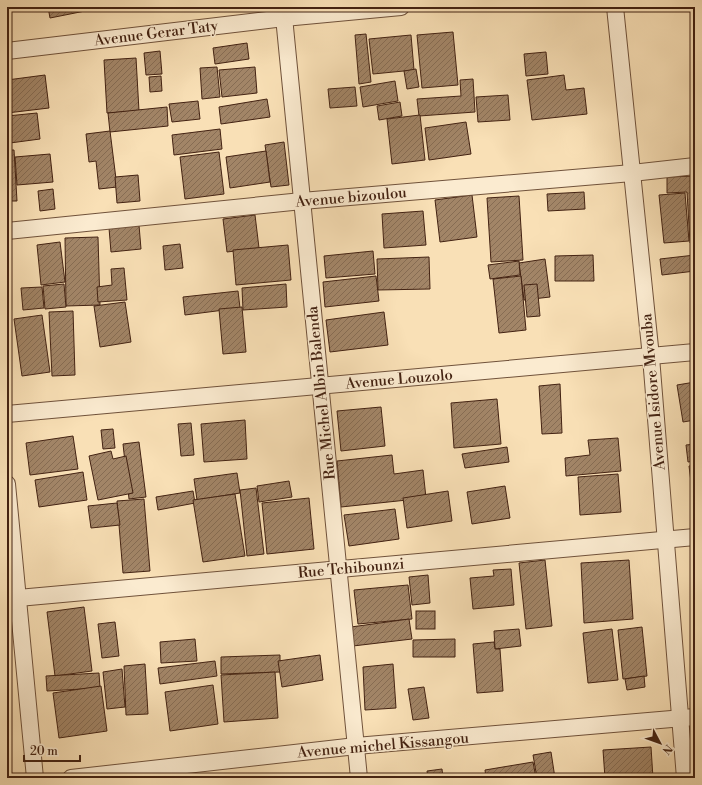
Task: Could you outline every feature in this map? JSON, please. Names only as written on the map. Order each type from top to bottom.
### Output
[{"type":"street","name":"Avenue Gerar Taty","points":[[7,51],[284,12],[401,7]]},
{"type":"street","name":"Avenue Isidore Mvouba","points":[[615,7],[651,357],[665,540],[687,718],[685,778]]},
{"type":"street","name":"Rue Michel Albin Balenda","points":[[284,12],[359,778]]},
{"type":"street","name":"Avenue bizoulou","points":[[7,231],[302,200],[632,173],[695,166]]},
{"type":"street","name":"Avenue Louzolo","points":[[7,414],[695,352]]},
{"type":"street","points":[[7,484],[13,598],[35,778]]},
{"type":"street","name":"Rue Tchibounzi","points":[[13,598],[695,537]]},
{"type":"street","name":"Avenue michel Kissangou","points":[[71,778],[356,746],[687,718]]},
{"type":"building","points":[[48,7],[95,7],[95,9],[50,18]]},
{"type":"building","points":[[453,32],[458,85],[422,88],[417,35]]},
{"type":"building","points":[[366,34],[371,82],[359,84],[355,35]]},
{"type":"building","points":[[411,35],[414,70],[373,74],[369,39]]},
{"type":"building","points":[[247,43],[249,59],[215,64],[213,48]]},
{"type":"building","points":[[160,51],[162,74],[146,75],[144,53]]},
{"type":"building","points":[[546,52],[548,74],[526,76],[524,54]]},
{"type":"building","points":[[136,58],[139,111],[107,113],[104,60]]},
{"type":"building","points":[[217,67],[220,97],[202,99],[200,68]]},
{"type":"building","points":[[255,67],[257,93],[222,97],[219,70]]},
{"type":"building","points":[[416,69],[419,87],[407,89],[404,71]]},
{"type":"building","points":[[45,75],[49,108],[7,113],[7,80]]},
{"type":"building","points":[[564,75],[566,90],[584,88],[587,114],[532,120],[527,80]]},
{"type":"building","points":[[161,76],[162,91],[150,92],[149,77]]},
{"type":"building","points":[[473,79],[475,112],[419,116],[417,99],[461,96],[460,80]]},
{"type":"building","points":[[395,81],[398,101],[363,107],[360,87]]},
{"type":"building","points":[[355,87],[357,106],[330,108],[328,89]]},
{"type":"building","points":[[508,95],[510,120],[478,122],[476,97]]},
{"type":"building","points":[[267,99],[270,117],[221,124],[219,107]]},
{"type":"building","points":[[198,101],[200,119],[172,122],[169,104]]},
{"type":"building","points":[[400,102],[402,116],[379,120],[377,106]]},
{"type":"building","points":[[167,107],[168,126],[110,132],[108,113]]},
{"type":"building","points":[[37,113],[40,139],[10,143],[7,116]]},
{"type":"building","points":[[420,115],[425,160],[392,164],[387,119]]},
{"type":"building","points":[[466,122],[471,154],[429,160],[425,128]]},
{"type":"building","points":[[220,129],[222,149],[174,155],[172,135]]},
{"type":"building","points":[[110,131],[117,187],[99,189],[96,161],[89,162],[86,134]]},
{"type":"building","points":[[284,142],[289,185],[271,187],[265,145]]},
{"type":"building","points":[[7,150],[14,150],[17,201],[7,201]]},
{"type":"building","points":[[266,151],[270,182],[230,188],[226,157]]},
{"type":"building","points":[[219,152],[224,194],[185,199],[180,157]]},
{"type":"building","points":[[50,154],[53,182],[17,185],[15,157]]},
{"type":"building","points":[[138,175],[140,201],[117,203],[115,177]]},
{"type":"building","points":[[695,176],[695,243],[690,243],[687,192],[667,193],[667,177]]},
{"type":"building","points":[[53,189],[55,209],[40,211],[38,191]]},
{"type":"building","points":[[584,192],[585,209],[548,211],[547,194]]},
{"type":"building","points":[[685,193],[689,241],[664,243],[659,195]]},
{"type":"building","points":[[472,195],[477,237],[440,242],[435,200]]},
{"type":"building","points":[[519,196],[523,260],[491,262],[487,198]]},
{"type":"building","points":[[423,211],[426,245],[384,248],[382,214]]},
{"type":"building","points":[[255,215],[259,248],[227,252],[223,219]]},
{"type":"building","points":[[139,225],[141,249],[111,252],[109,228]]},
{"type":"building","points":[[98,237],[100,305],[66,306],[65,238]]},
{"type":"building","points":[[60,242],[65,282],[41,285],[37,245]]},
{"type":"building","points":[[180,244],[183,268],[165,270],[163,246]]},
{"type":"building","points":[[288,245],[291,280],[236,285],[233,250]]},
{"type":"building","points":[[373,251],[375,274],[326,278],[324,256]]},
{"type":"building","points":[[593,255],[594,281],[555,281],[555,256]]},
{"type":"building","points":[[695,255],[695,271],[662,275],[660,259]]},
{"type":"building","points":[[429,257],[430,289],[378,290],[377,259]]},
{"type":"building","points":[[545,259],[550,297],[524,300],[519,263]]},
{"type":"building","points":[[519,261],[520,275],[490,279],[488,265]]},
{"type":"building","points":[[124,268],[127,300],[98,302],[97,287],[112,285],[111,269]]},
{"type":"building","points":[[376,276],[379,301],[325,307],[323,282]]},
{"type":"building","points":[[521,276],[526,330],[499,333],[493,279]]},
{"type":"building","points":[[64,284],[66,307],[45,309],[43,286]]},
{"type":"building","points":[[286,284],[287,307],[243,310],[242,288]]},
{"type":"building","points":[[537,284],[540,316],[527,317],[524,285]]},
{"type":"building","points":[[42,287],[44,308],[23,310],[21,288]]},
{"type":"building","points":[[238,291],[240,308],[185,315],[183,297]]},
{"type":"building","points":[[125,302],[131,342],[100,347],[94,306]]},
{"type":"building","points":[[242,307],[246,352],[223,354],[219,309]]},
{"type":"building","points":[[73,311],[75,375],[52,376],[49,312]]},
{"type":"building","points":[[384,312],[388,345],[330,352],[326,320]]},
{"type":"building","points":[[42,315],[50,372],[22,376],[14,319]]},
{"type":"building","points":[[695,382],[695,420],[683,422],[677,385]]},
{"type":"building","points":[[560,384],[562,433],[542,434],[539,386]]},
{"type":"building","points":[[497,399],[501,444],[454,448],[451,403]]},
{"type":"building","points":[[381,407],[385,446],[341,451],[337,411]]},
{"type":"building","points":[[245,420],[247,459],[204,462],[201,424]]},
{"type":"building","points":[[191,423],[194,455],[181,456],[178,424]]},
{"type":"building","points":[[113,429],[115,448],[103,449],[101,430]]},
{"type":"building","points":[[73,436],[78,469],[30,475],[26,443]]},
{"type":"building","points":[[618,438],[621,471],[566,476],[565,458],[590,455],[588,440]]},
{"type":"building","points":[[139,442],[146,497],[129,499],[123,444]]},
{"type":"building","points":[[695,444],[695,461],[688,462],[686,445]]},
{"type":"building","points":[[507,447],[509,462],[465,468],[462,454]]},
{"type":"building","points":[[111,451],[113,459],[126,456],[133,493],[98,500],[89,456]]},
{"type":"building","points":[[392,455],[394,474],[423,470],[426,498],[341,507],[337,461]]},
{"type":"building","points":[[695,465],[695,506],[694,506],[689,466]]},
{"type":"building","points":[[83,472],[87,500],[39,507],[35,480]]},
{"type":"building","points":[[237,473],[240,493],[197,500],[194,479]]},
{"type":"building","points":[[618,474],[621,512],[580,515],[578,477]]},
{"type":"building","points":[[289,481],[292,497],[259,502],[257,486]]},
{"type":"building","points":[[505,486],[510,518],[472,524],[467,492]]},
{"type":"building","points":[[256,488],[264,554],[247,556],[240,490]]},
{"type":"building","points":[[193,491],[195,503],[158,510],[156,497]]},
{"type":"building","points":[[448,491],[452,521],[407,528],[403,498]]},
{"type":"building","points":[[235,494],[245,556],[203,562],[193,500]]},
{"type":"building","points":[[309,498],[314,549],[267,554],[262,503]]},
{"type":"building","points":[[144,499],[150,571],[123,573],[117,501]]},
{"type":"building","points":[[117,503],[120,525],[91,528],[88,506]]},
{"type":"building","points":[[395,509],[399,539],[349,546],[344,515]]},
{"type":"building","points":[[545,560],[552,626],[526,629],[519,563]]},
{"type":"building","points":[[629,560],[633,619],[584,623],[581,563]]},
{"type":"building","points":[[511,569],[514,605],[473,609],[470,578],[494,576],[493,570]]},
{"type":"building","points":[[428,575],[430,603],[412,605],[409,577]]},
{"type":"building","points":[[408,585],[412,619],[358,624],[354,590]]},
{"type":"building","points":[[84,607],[92,671],[55,676],[47,612]]},
{"type":"building","points":[[416,611],[435,611],[435,629],[416,629]]},
{"type":"building","points":[[409,619],[412,639],[353,646],[351,627]]},
{"type":"building","points":[[115,622],[119,656],[102,658],[98,624]]},
{"type":"building","points":[[642,627],[647,676],[623,679],[618,630]]},
{"type":"building","points":[[519,629],[521,646],[495,649],[494,631]]},
{"type":"building","points":[[612,629],[618,680],[588,683],[583,633]]},
{"type":"building","points":[[195,639],[197,661],[161,663],[160,642]]},
{"type":"building","points":[[455,639],[455,657],[413,657],[413,640]]},
{"type":"building","points":[[494,642],[495,649],[500,649],[503,691],[477,693],[473,644]]},
{"type":"building","points":[[280,655],[280,672],[221,674],[221,657]]},
{"type":"building","points":[[320,655],[323,680],[282,687],[278,661]]},
{"type":"building","points":[[215,661],[217,676],[160,684],[158,668]]},
{"type":"building","points":[[145,664],[148,714],[126,715],[124,666]]},
{"type":"building","points":[[393,664],[396,708],[365,710],[363,667]]},
{"type":"building","points":[[122,669],[125,707],[107,709],[103,672]]},
{"type":"building","points":[[275,672],[278,718],[224,722],[221,675]]},
{"type":"building","points":[[99,673],[100,688],[47,691],[46,676]]},
{"type":"building","points":[[644,676],[645,687],[627,690],[625,679]]},
{"type":"building","points":[[213,685],[218,724],[170,731],[165,692]]},
{"type":"building","points":[[101,686],[107,731],[59,738],[53,693]]},
{"type":"building","points":[[424,687],[429,718],[413,720],[408,689]]},
{"type":"building","points":[[651,747],[653,778],[605,778],[603,750]]},
{"type":"building","points":[[551,752],[555,778],[537,778],[533,755]]},
{"type":"building","points":[[533,762],[536,778],[486,778],[485,770]]},
{"type":"building","points":[[442,769],[443,778],[428,778],[427,771]]},
{"type":"building","points":[[415,774],[415,778],[386,778]]}]
